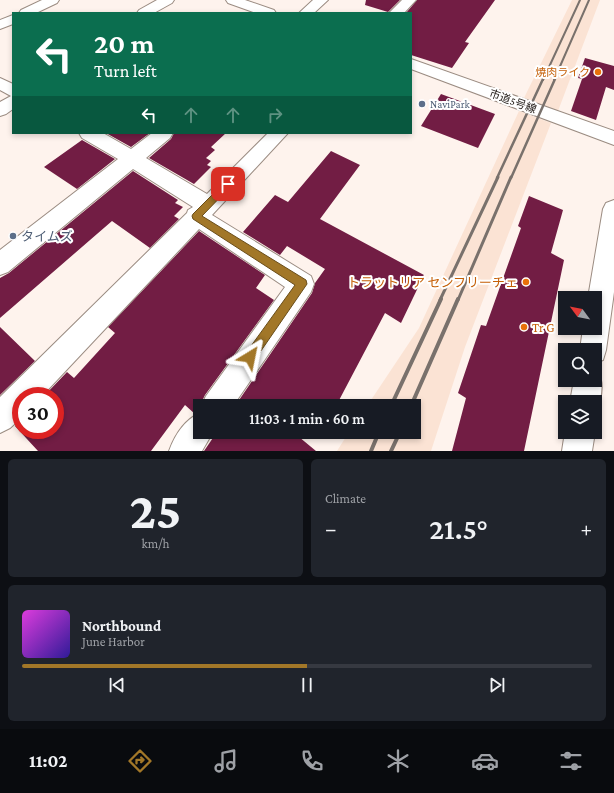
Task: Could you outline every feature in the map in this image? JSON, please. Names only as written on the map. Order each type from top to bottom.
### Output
[{"type":"street","points":[[33,12],[52,0]]},
{"type":"street","points":[[146,12],[167,0]]},
{"type":"street","points":[[233,0],[266,12]]},
{"type":"street","points":[[307,12],[321,0]]},
{"type":"street","points":[[397,12],[409,0]]},
{"type":"street","points":[[0,25],[12,19]]},
{"type":"street","name":"市道5号線","points":[[412,64],[614,138]]},
{"type":"street","points":[[0,83],[12,90]]},
{"type":"street","points":[[0,110],[12,102]]},
{"type":"street","points":[[90,134],[133,159],[302,284],[221,399]]},
{"type":"street","points":[[0,264],[163,134]]},
{"type":"street","points":[[30,387],[277,134]]},
{"type":"street","points":[[593,343],[614,209]]},
{"type":"street","points":[[0,418],[12,405]]},
{"type":"street","points":[[184,451],[193,438]]},
{"type":"street","points":[[577,451],[579,439]]},
{"type":"shaded area","points":[[572,0],[600,0],[558,111],[524,98]]},
{"type":"shaded area","points":[[519,111],[551,123],[465,347],[431,451],[337,451],[345,439],[421,439],[421,399],[372,399],[419,328]]},
{"type":"building","points":[[366,0],[400,0],[388,12],[365,5]]},
{"type":"building","points":[[417,0],[495,0],[465,42],[469,43],[452,68],[412,55],[412,12],[407,12]]},
{"type":"building","points":[[585,58],[614,66],[614,90],[606,87],[596,120],[571,111],[582,79],[578,78]]},
{"type":"building","points":[[441,94],[495,114],[478,148],[421,126]]},
{"type":"building","points":[[108,134],[149,134],[131,147]]},
{"type":"building","points":[[174,134],[225,134],[211,147],[215,150],[206,158],[211,161],[207,165],[211,167],[194,184],[149,158],[171,139]]},
{"type":"building","points":[[82,140],[115,159],[77,189],[44,167]]},
{"type":"building","points":[[331,151],[360,165],[320,219],[424,275],[401,323],[385,313],[340,399],[240,399],[312,293],[315,283],[325,269],[287,246],[280,255],[243,232],[275,195],[288,202]]},
{"type":"building","points":[[133,171],[178,200],[175,203],[183,207],[174,216],[179,219],[150,248],[112,221],[0,318],[0,278],[9,273]]},
{"type":"building","points":[[529,196],[563,210],[551,253],[564,260],[524,451],[452,451],[466,398],[458,393],[481,325],[486,326],[521,228],[518,226]]},
{"type":"building","points":[[199,231],[265,275],[256,288],[274,300],[203,399],[193,399],[193,412],[185,405],[151,451],[38,451],[27,439],[64,439],[64,387],[53,387],[67,372],[74,378],[115,333],[108,327]]},
{"type":"building","points":[[0,327],[35,361],[0,395]]},
{"type":"building","points":[[212,439],[301,439],[316,451],[204,451]]},
{"type":"railway","points":[[543,80],[580,0]]},
{"type":"railway","points":[[554,80],[589,0]]},
{"type":"railway","points":[[497,178],[543,79]]},
{"type":"railway","points":[[511,178],[555,79]]},
{"type":"railway","points":[[440,300],[498,177]]},
{"type":"railway","points":[[458,300],[511,177]]},
{"type":"railway","points":[[394,399],[441,299]]},
{"type":"railway","points":[[414,399],[458,299]]},
{"type":"railway","points":[[371,451],[376,439]]},
{"type":"railway","points":[[391,451],[397,439]]},
{"type":"place","name":"焼肉ライク","points":[[598,72]]},
{"type":"place","name":"NaviPark","points":[[422,104]]},
{"type":"place","name":"タイムズ","points":[[13,236]]},
{"type":"place","name":"トラットリア センフリーチェ","points":[[526,282]]},
{"type":"place","name":"Tr G","points":[[524,327]]},
{"type":"route","points":[[228,184],[196,216],[302,284],[250,357]]}]
